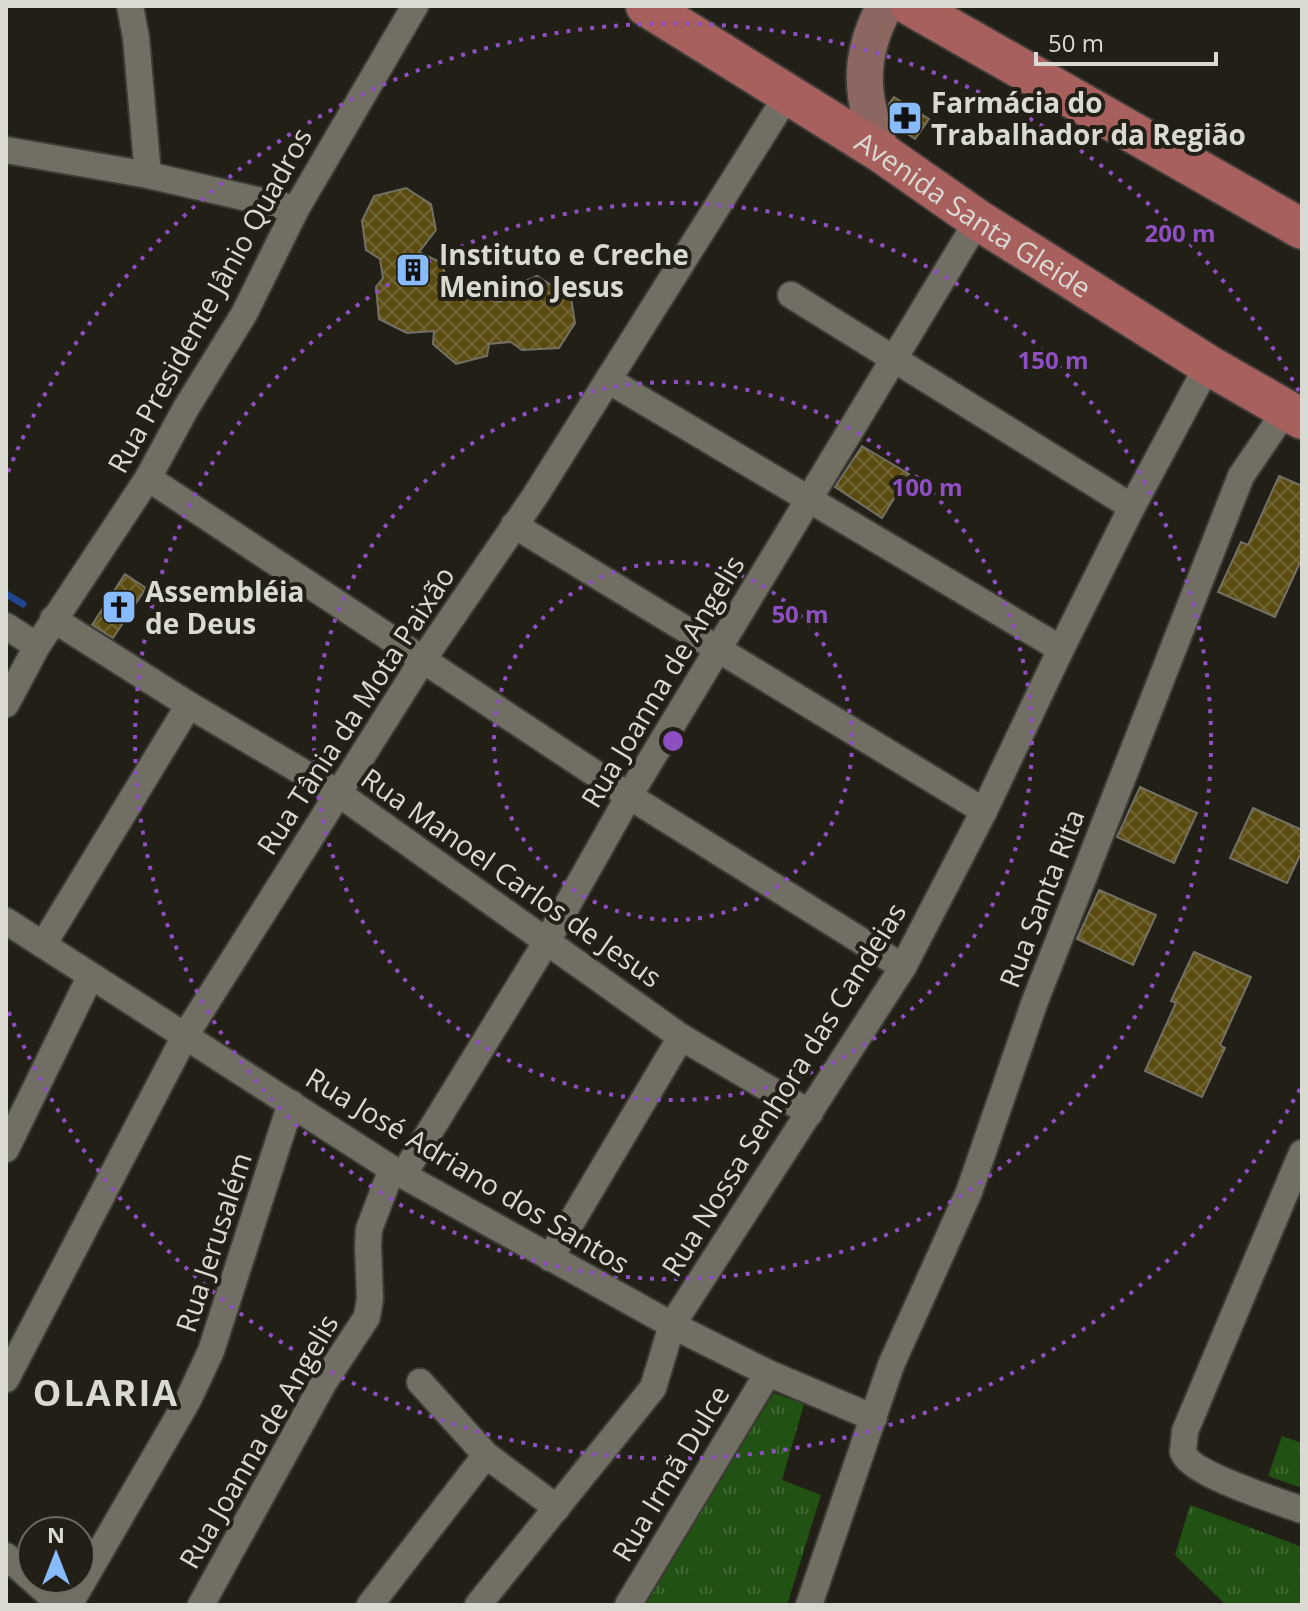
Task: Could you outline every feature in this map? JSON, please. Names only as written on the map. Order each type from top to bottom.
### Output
[{"type":"main road","name":"Avenida Santa Gleide","points":[[646,6],[882,153],[978,220],[1208,365],[1294,415]]},
{"type":"main road","points":[[911,6],[1302,229]]},
{"type":"street","points":[[130,6],[136,38],[148,175]]},
{"type":"street","name":"Rua Presidente Jânio Quadros","points":[[6,704],[53,619],[148,478],[186,408],[244,314],[296,209],[415,6]]},
{"type":"street","points":[[882,153],[869,120],[864,85],[870,40],[885,6]]},
{"type":"street","name":"Rua Tânia da Mota Paixão","points":[[6,1379],[185,1036],[424,658],[608,380],[788,94]]},
{"type":"street","points":[[6,150],[148,175],[296,209]]},
{"type":"street","name":"Rua Joanna de Angelis","points":[[201,1605],[324,1382],[367,1317],[370,1298],[369,1229],[398,1172],[547,941],[629,796],[978,220]]},
{"type":"street","points":[[791,295],[1132,507]]},
{"type":"street","name":"Rua Nossa Senhora das Candeias","points":[[478,1605],[653,1388],[672,1325],[903,967],[984,811],[1132,507],[1208,365]]},
{"type":"street","points":[[608,380],[1061,649]]},
{"type":"street","name":"Rua Santa Rita","points":[[874,1418],[891,1365],[969,1192],[1035,1001],[1241,476],[1294,415]]},
{"type":"street","points":[[148,478],[629,796],[903,967]]},
{"type":"street","points":[[514,525],[984,811]]},
{"type":"street","name":"Rua Manoel Carlos de Jesus","points":[[53,619],[189,705],[338,793],[681,1037],[810,1113]]},
{"type":"street","points":[[6,626],[37,646]]},
{"type":"street","points":[[43,945],[189,705]]},
{"type":"street","name":"Rua José Adriano dos Santos","points":[[6,921],[398,1172],[672,1325],[768,1373],[874,1418]]},
{"type":"street","points":[[6,1149],[90,977]]},
{"type":"street","points":[[550,1258],[681,1037]]},
{"type":"street","name":"Rua Jerusalém","points":[[69,1605],[188,1400],[211,1351],[291,1103]]},
{"type":"street","points":[[1302,1153],[1185,1431],[1183,1452],[1188,1462],[1212,1475],[1302,1510]]},
{"type":"street","name":"Rua Irmã Dulce","points":[[628,1605],[768,1373]]},
{"type":"street","points":[[420,1382],[486,1455],[557,1508]]},
{"type":"street","points":[[809,1605],[874,1418]]},
{"type":"street","points":[[370,1605],[486,1455]]},
{"type":"street","points":[[6,1556],[61,1605]]},
{"type":"green space","points":[[774,1393],[804,1404],[782,1480],[821,1495],[787,1605],[642,1605]]},
{"type":"green space","points":[[1282,1436],[1302,1443],[1302,1488],[1268,1476]]},
{"type":"green space","points":[[1190,1505],[1302,1547],[1302,1605],[1226,1605],[1175,1555]]},
{"type":"building","name":"Farmácia do Trabalhador da Região","points":[[894,97],[929,119],[915,139],[894,125],[889,104]]},
{"type":"building","name":"Instituto e Creche Menino Jesus","points":[[406,188],[431,204],[436,230],[419,252],[442,263],[446,278],[457,293],[501,302],[516,285],[537,276],[571,298],[575,323],[559,348],[522,350],[511,342],[489,344],[487,356],[456,364],[433,344],[434,331],[407,333],[379,319],[376,287],[383,278],[380,259],[366,250],[362,221],[374,196]]},
{"type":"building","points":[[862,446],[909,474],[882,518],[835,487]]},
{"type":"building","points":[[1279,476],[1302,486],[1302,558],[1275,617],[1218,592],[1241,542],[1248,545]]},
{"type":"building","name":"Assembléia de Deus","points":[[125,574],[146,588],[113,638],[92,625]]},
{"type":"building","points":[[1140,787],[1197,813],[1174,863],[1117,837]]},
{"type":"building","points":[[1253,808],[1302,830],[1302,851],[1287,883],[1230,858]]},
{"type":"building","points":[[1099,890],[1156,915],[1133,965],[1077,939]]},
{"type":"building","points":[[1194,952],[1251,977],[1220,1045],[1225,1048],[1202,1097],[1145,1071],[1176,1003],[1171,1001]]},
{"type":"waterway","points":[[6,594],[23,604]]},
{"type":"place","name":"Farmácia do Trabalhador da Região","points":[[905,118]]},
{"type":"place","name":"Instituto e Creche Menino Jesus","points":[[413,270]]},
{"type":"place","name":"Assembléia de Deus","points":[[119,607]]},
{"type":"district","name":"OLARIA","points":[[106,1392]]}]
